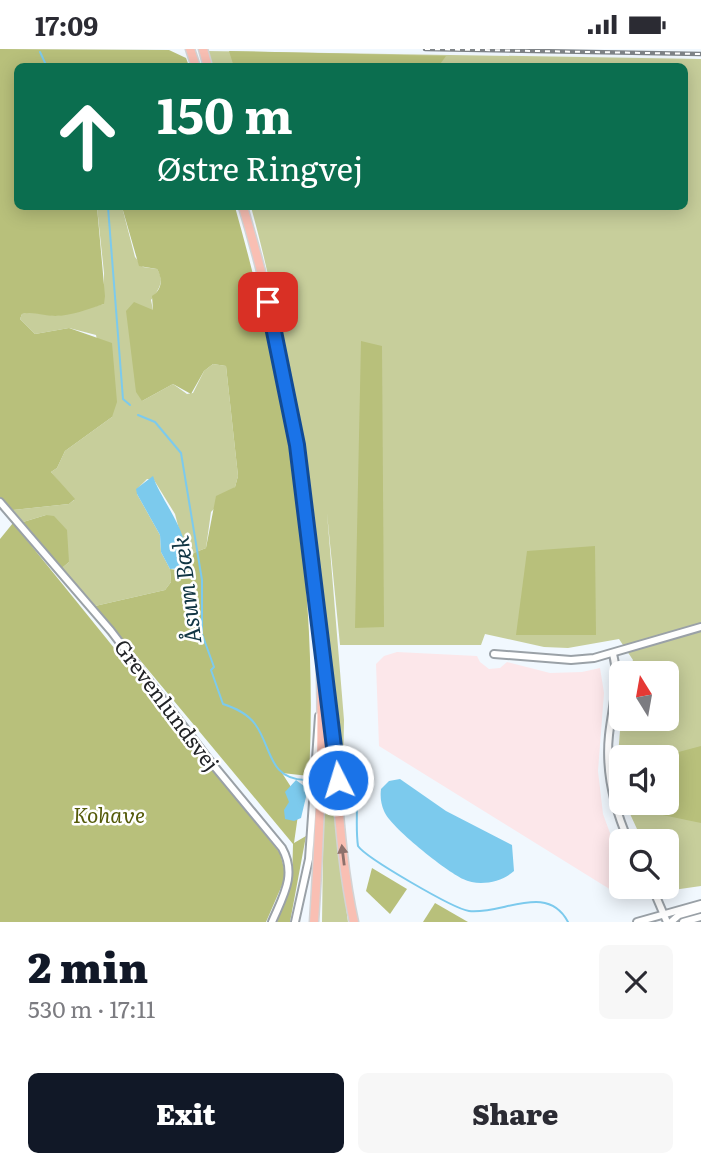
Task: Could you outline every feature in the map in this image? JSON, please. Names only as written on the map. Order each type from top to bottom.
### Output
[{"type":"main road","points":[[245,210],[282,365],[297,445],[320,645],[332,719],[342,845],[354,922]]},
{"type":"main road","points":[[314,922],[321,785],[320,645]]},
{"type":"street","name":"Grevenlundsvej","points":[[0,502],[111,631],[282,848],[289,860],[290,880],[272,922]]},
{"type":"street","points":[[494,654],[571,660],[613,654],[701,627]]},
{"type":"street","points":[[613,654],[617,671],[609,736],[609,776],[623,829]]},
{"type":"street","points":[[295,922],[309,859],[316,731],[321,708]]},
{"type":"street","points":[[658,899],[669,922],[701,907]]},
{"type":"street","points":[[637,922],[665,913],[701,907]]},
{"type":"street","points":[[660,922],[665,913]]},
{"type":"street","points":[[683,922],[701,917]]},
{"type":"shaded area","points":[[397,652],[477,656],[489,669],[500,668],[507,662],[550,673],[582,672],[600,668],[604,693],[598,771],[603,814],[609,830],[609,889],[379,746],[376,664],[384,656]]},
{"type":"green space","points":[[0,49],[169,50],[186,58],[188,63],[14,63],[14,210],[97,210],[105,296],[104,304],[80,312],[55,316],[26,313],[22,314],[20,319],[35,334],[69,328],[112,343],[117,402],[112,417],[65,451],[57,468],[51,472],[75,499],[69,504],[13,510],[0,497]]},
{"type":"green space","points":[[207,51],[701,59],[701,886],[679,889],[679,829],[637,829],[631,815],[679,815],[679,745],[619,745],[620,731],[679,731],[679,661],[633,661],[619,639],[568,648],[544,647],[485,634],[481,645],[340,645],[327,513],[344,720],[343,776],[296,418],[269,277],[252,210],[688,210],[688,63],[211,63]]},
{"type":"green space","points":[[229,51],[446,56],[441,63],[233,63]]},
{"type":"green space","points":[[97,210],[123,210],[135,257],[143,267],[157,269],[161,277],[159,289],[151,300],[153,310],[142,401],[173,384],[187,394],[193,393],[204,371],[213,364],[226,366],[238,476],[235,487],[211,512],[206,548],[186,556],[175,514],[154,480],[147,479],[137,489],[137,494],[160,535],[161,552],[170,569],[171,582],[165,590],[95,606],[62,568],[69,562],[46,515],[23,522],[13,510],[69,504],[74,500],[51,472],[57,468],[65,451],[112,417],[96,335],[69,328],[35,334],[20,319],[22,314],[30,312],[57,316],[104,304],[104,273]]},
{"type":"green space","points":[[123,210],[236,210],[254,276],[284,417],[304,560],[311,704],[309,776],[282,773],[300,801],[294,843],[306,836],[290,922],[277,922],[292,882],[293,844],[95,606],[165,590],[171,582],[170,569],[177,570],[185,562],[186,556],[206,548],[216,496],[235,487],[238,476],[226,366],[213,364],[204,371],[191,394],[173,384],[142,401],[136,392],[126,311],[134,302],[153,310],[152,296],[158,291],[161,280],[157,269],[139,266]]},
{"type":"green space","points":[[361,341],[382,346],[384,627],[355,628]]},
{"type":"green space","points":[[46,515],[54,516],[67,530],[69,562],[62,568],[23,522]]},
{"type":"green space","name":"Kohave","points":[[13,523],[280,853],[286,876],[266,922],[0,922],[0,539]]},
{"type":"green space","points":[[595,546],[596,635],[516,635],[527,551]]},
{"type":"green space","points":[[701,746],[701,823],[662,815],[679,815],[679,752]]},
{"type":"green space","points":[[324,786],[334,786],[337,837],[348,922],[322,922]]},
{"type":"green space","points":[[372,868],[407,889],[390,914],[366,891]]},
{"type":"green space","points":[[435,903],[468,922],[423,922]]},
{"type":"water","points":[[153,476],[182,534],[186,558],[182,568],[170,569],[161,552],[160,535],[137,494],[136,489]]},
{"type":"water","points":[[400,779],[446,811],[512,845],[514,871],[503,878],[476,883],[463,879],[419,848],[388,818],[382,806],[381,789],[389,781]]},
{"type":"water","points":[[296,780],[304,786],[306,797],[301,818],[294,821],[285,819],[284,810],[289,802],[285,792]]},
{"type":"waterway","name":"Åsum Bæk","points":[[40,52],[45,63]]},
{"type":"waterway","name":"Åsum Bæk","points":[[108,210],[123,399],[130,405]]},
{"type":"waterway","name":"Åsum Bæk","points":[[138,415],[155,422],[181,453],[202,580],[202,634],[223,704],[252,720],[277,768],[293,778],[305,780]]},
{"type":"waterway","name":"Åsum Bæk","points":[[347,782],[355,785],[358,846],[393,871],[446,902],[469,911],[536,902],[559,910],[568,922]]},
{"type":"railway","points":[[425,49],[701,54]]},
{"type":"route","points":[[268,302],[297,445],[338,780]]}]
